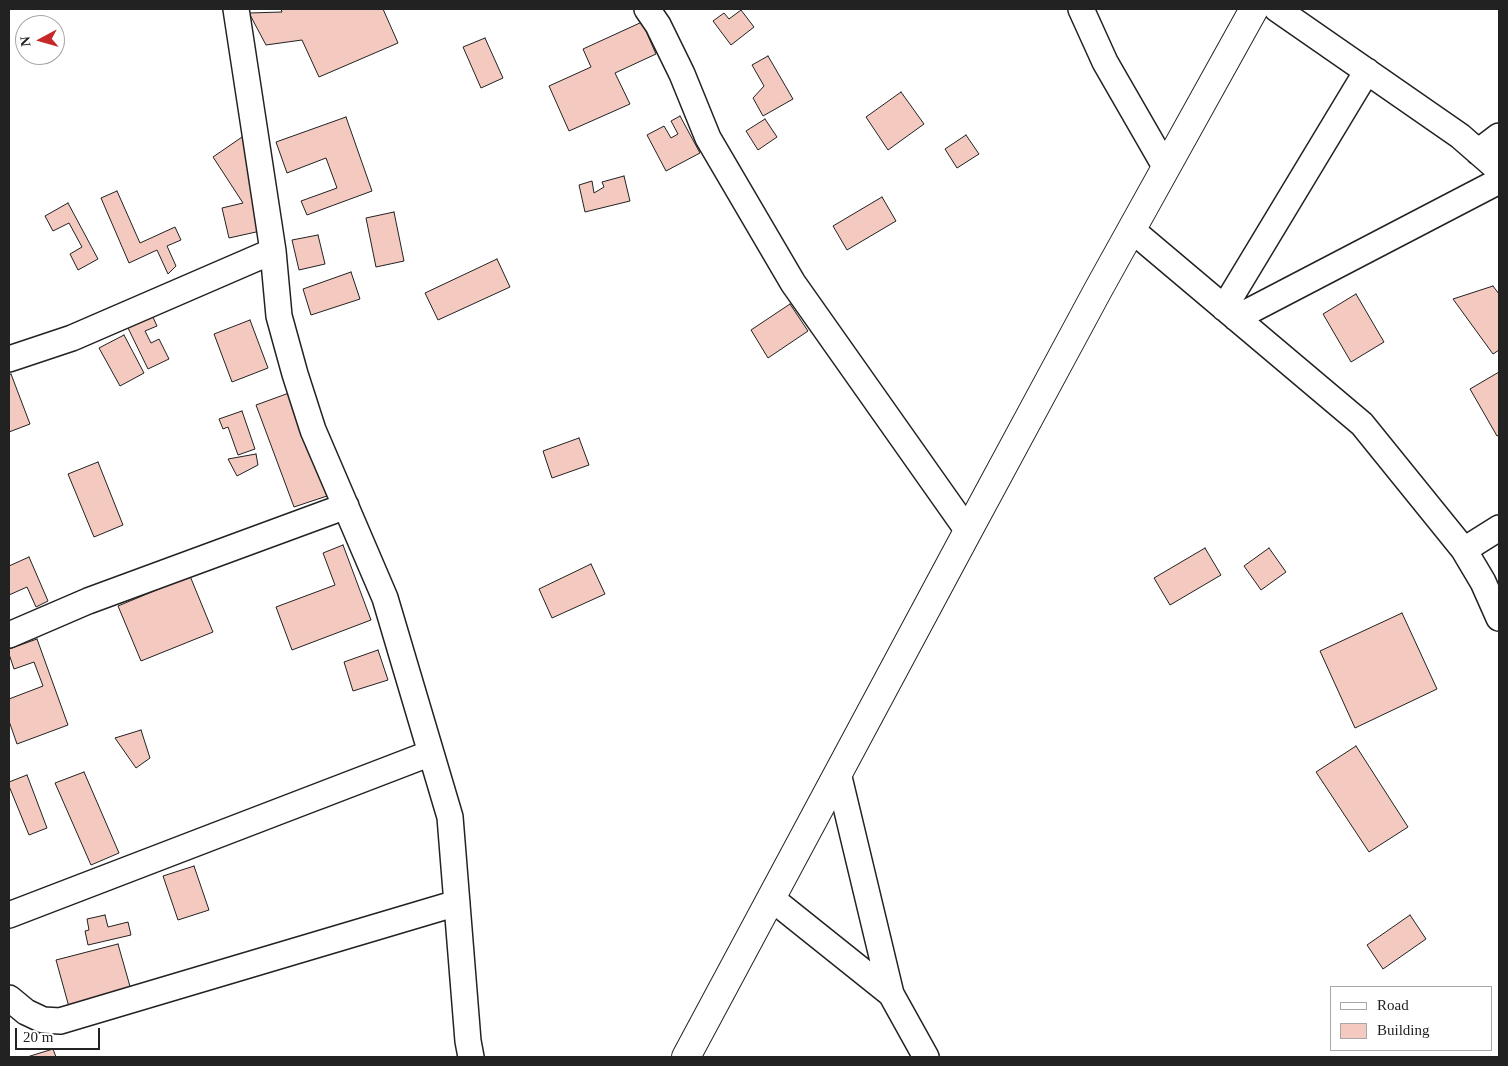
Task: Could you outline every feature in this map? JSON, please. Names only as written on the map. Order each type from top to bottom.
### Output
[{"type":"street","points":[[236,9],[273,251],[279,316],[292,365],[313,430],[385,598],[450,817],[468,1040],[471,1057]]},
{"type":"street","points":[[647,9],[658,25],[682,74],[708,138],[793,283],[968,531]]},
{"type":"street","points":[[1081,9],[1105,62],[1166,168]]},
{"type":"street","points":[[686,1057],[968,531],[1254,9]]},
{"type":"street","points":[[1277,9],[1460,136],[1499,170]]},
{"type":"street","points":[[1230,313],[1367,71]]},
{"type":"street","points":[[1478,152],[1499,136]]},
{"type":"street","points":[[1230,313],[1499,181]]},
{"type":"street","points":[[1132,230],[1362,424],[1464,550],[1483,582],[1499,618]]},
{"type":"street","points":[[9,359],[72,338],[273,251]]},
{"type":"street","points":[[9,635],[88,601],[346,506]]},
{"type":"street","points":[[1464,550],[1499,528]]},
{"type":"street","points":[[9,916],[431,753]]},
{"type":"street","points":[[838,773],[891,994],[926,1057]]},
{"type":"street","points":[[771,898],[891,994]]},
{"type":"street","points":[[9,998],[26,1012],[43,1020],[60,1021],[457,903]]},
{"type":"building","points":[[281,9],[383,9],[398,43],[319,77],[302,40],[266,45],[249,13],[282,12]]},
{"type":"building","points":[[741,10],[754,27],[731,45],[713,21],[724,13],[729,19]]},
{"type":"building","points":[[642,22],[656,54],[615,73],[630,104],[569,131],[549,86],[591,67],[583,49]]},
{"type":"building","points":[[485,38],[503,78],[481,88],[463,47]]},
{"type":"building","points":[[768,56],[793,99],[763,116],[753,98],[764,86],[752,65]]},
{"type":"building","points":[[901,92],[924,124],[888,150],[866,117]]},
{"type":"building","points":[[680,116],[700,153],[666,171],[647,135],[664,126],[671,138],[678,134],[671,121]]},
{"type":"building","points":[[346,117],[372,191],[307,215],[301,201],[337,188],[326,158],[287,173],[276,142]]},
{"type":"building","points":[[765,119],[777,137],[758,150],[746,131]]},
{"type":"building","points":[[245,135],[265,230],[229,238],[222,208],[243,203],[213,157]]},
{"type":"building","points":[[966,135],[979,154],[957,168],[945,149]]},
{"type":"building","points":[[624,176],[630,201],[585,212],[579,185],[592,181],[594,193],[604,187],[602,182]]},
{"type":"building","points":[[117,191],[140,243],[175,227],[181,240],[167,246],[176,266],[168,274],[157,250],[129,263],[101,198]]},
{"type":"building","points":[[882,197],[896,221],[847,250],[833,226]]},
{"type":"building","points":[[68,203],[98,259],[78,270],[70,254],[82,247],[69,223],[53,231],[45,216]]},
{"type":"building","points":[[394,212],[404,261],[376,267],[366,218]]},
{"type":"building","points":[[318,235],[325,264],[299,270],[292,240]]},
{"type":"building","points":[[497,259],[510,287],[438,320],[425,293]]},
{"type":"building","points":[[351,272],[360,299],[311,315],[303,289]]},
{"type":"building","points":[[1493,286],[1499,294],[1499,350],[1493,354],[1453,299]]},
{"type":"building","points":[[1356,294],[1384,342],[1351,362],[1323,314]]},
{"type":"building","points":[[790,304],[808,331],[768,358],[751,330]]},
{"type":"building","points":[[152,315],[157,326],[145,331],[151,343],[159,339],[169,359],[148,369],[128,328]]},
{"type":"building","points":[[250,320],[268,368],[232,382],[214,334]]},
{"type":"building","points":[[124,335],[144,373],[120,386],[99,348]]},
{"type":"building","points":[[1499,372],[1499,435],[1497,436],[1470,389]]},
{"type":"building","points":[[11,374],[30,424],[9,432],[9,375]]},
{"type":"building","points":[[289,393],[327,496],[294,507],[256,405]]},
{"type":"building","points":[[242,411],[255,449],[238,455],[228,427],[223,429],[219,419]]},
{"type":"building","points":[[579,438],[589,465],[552,478],[543,451]]},
{"type":"building","points":[[256,454],[258,465],[237,476],[228,459]]},
{"type":"building","points":[[98,462],[123,525],[94,537],[68,474]]},
{"type":"building","points":[[343,545],[371,620],[292,650],[276,607],[335,585],[323,553]]},
{"type":"building","points":[[1205,548],[1221,575],[1170,605],[1154,578]]},
{"type":"building","points":[[1269,548],[1286,572],[1261,590],[1244,566]]},
{"type":"building","points":[[29,557],[48,601],[36,607],[27,587],[9,595],[9,566]]},
{"type":"building","points":[[591,564],[605,594],[552,618],[539,589]]},
{"type":"building","points":[[190,576],[213,632],[141,661],[118,606]]},
{"type":"building","points":[[1402,613],[1437,689],[1355,728],[1320,651]]},
{"type":"building","points":[[37,639],[68,725],[17,744],[9,721],[9,699],[43,686],[34,662],[14,669],[9,649]]},
{"type":"building","points":[[378,650],[388,680],[353,691],[344,662]]},
{"type":"building","points":[[141,730],[150,758],[136,768],[115,738]]},
{"type":"building","points":[[1356,746],[1408,827],[1369,852],[1316,772]]},
{"type":"building","points":[[84,772],[119,853],[91,865],[55,783]]},
{"type":"building","points":[[27,775],[47,828],[29,835],[9,786],[9,782]]},
{"type":"building","points":[[194,866],[209,910],[178,920],[163,876]]},
{"type":"building","points":[[105,915],[108,927],[128,922],[131,935],[88,945],[85,931],[89,930],[87,919]]},
{"type":"building","points":[[1410,915],[1426,939],[1383,969],[1367,945]]},
{"type":"building","points":[[118,944],[131,990],[69,1007],[56,960]]},
{"type":"building","points":[[53,1049],[56,1057],[27,1057]]}]
